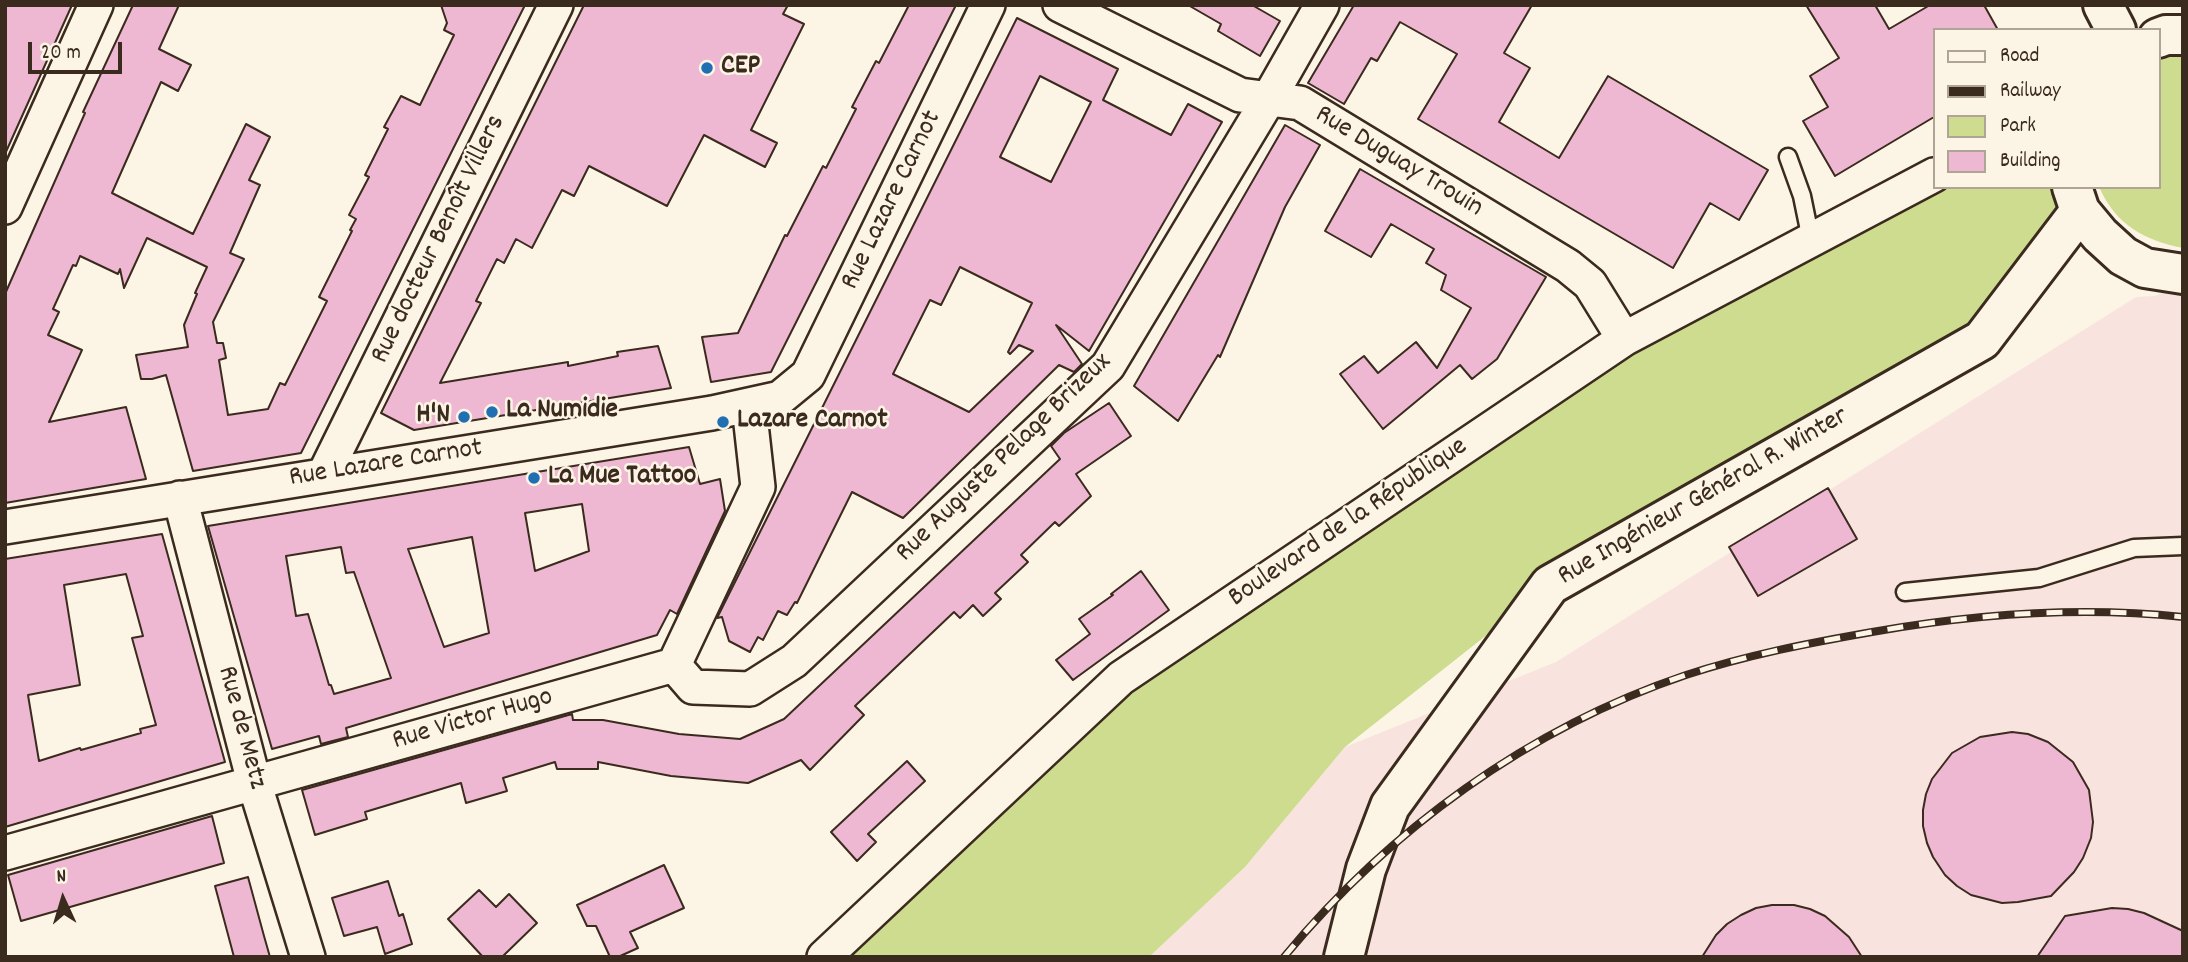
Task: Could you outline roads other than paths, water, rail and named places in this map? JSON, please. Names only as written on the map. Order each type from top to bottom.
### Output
[{"type":"street","points":[[5,207],[96,5]]},
{"type":"street","name":"Rue docteur Benoît Villers","points":[[324,475],[555,5]]},
{"type":"street","name":"Rue Lazare Carnot","points":[[5,527],[749,406],[780,398],[808,375],[988,5]]},
{"type":"street","name":"Rue Duguay Trouin","points":[[1060,5],[1240,95],[1300,103],[1568,266],[1590,284],[1623,339]]},
{"type":"street","name":"Rue Auguste Pelage Brizeux","points":[[674,665],[693,687],[750,690],[794,661],[1108,366],[1322,5]]},
{"type":"street","points":[[2103,5],[2115,28]]},
{"type":"street","points":[[2160,37],[2183,35]]},
{"type":"street","name":"Boulevard de la République","points":[[824,957],[1121,678],[1623,339],[1932,176]]},
{"type":"street","points":[[2076,199],[2100,235],[2123,256],[2145,268],[2183,274]]},
{"type":"street","name":"Rue Ingénieur Général R. Winter","points":[[1344,957],[1366,869],[1390,806],[1550,584],[1982,340],[2076,199]]},
{"type":"street","points":[[674,665],[758,487],[749,406]]},
{"type":"street","name":"Rue de Metz","points":[[180,498],[254,782],[308,957]]},
{"type":"street","name":"Rue Victor Hugo","points":[[5,853],[674,665]]},
{"type":"lane","points":[[1788,157],[1802,196],[1811,240]]},
{"type":"lane","points":[[1905,592],[2039,578],[2134,548],[2183,545]]},
{"type":"railway","points":[[1284,957],[1369,867],[1416,826],[1466,788],[1517,754],[1572,724],[1628,697],[1686,675],[1802,645],[1910,626],[1988,616],[2105,612],[2183,617]]},
{"type":"place","name":"CEP","points":[[707,68]]},
{"type":"place","name":"La Numidie","points":[[492,412]]},
{"type":"place","name":"H'N","points":[[464,417]]},
{"type":"place","name":"Lazare Carnot","points":[[723,422]]},
{"type":"place","name":"La Mue Tattoo","points":[[534,478]]}]
